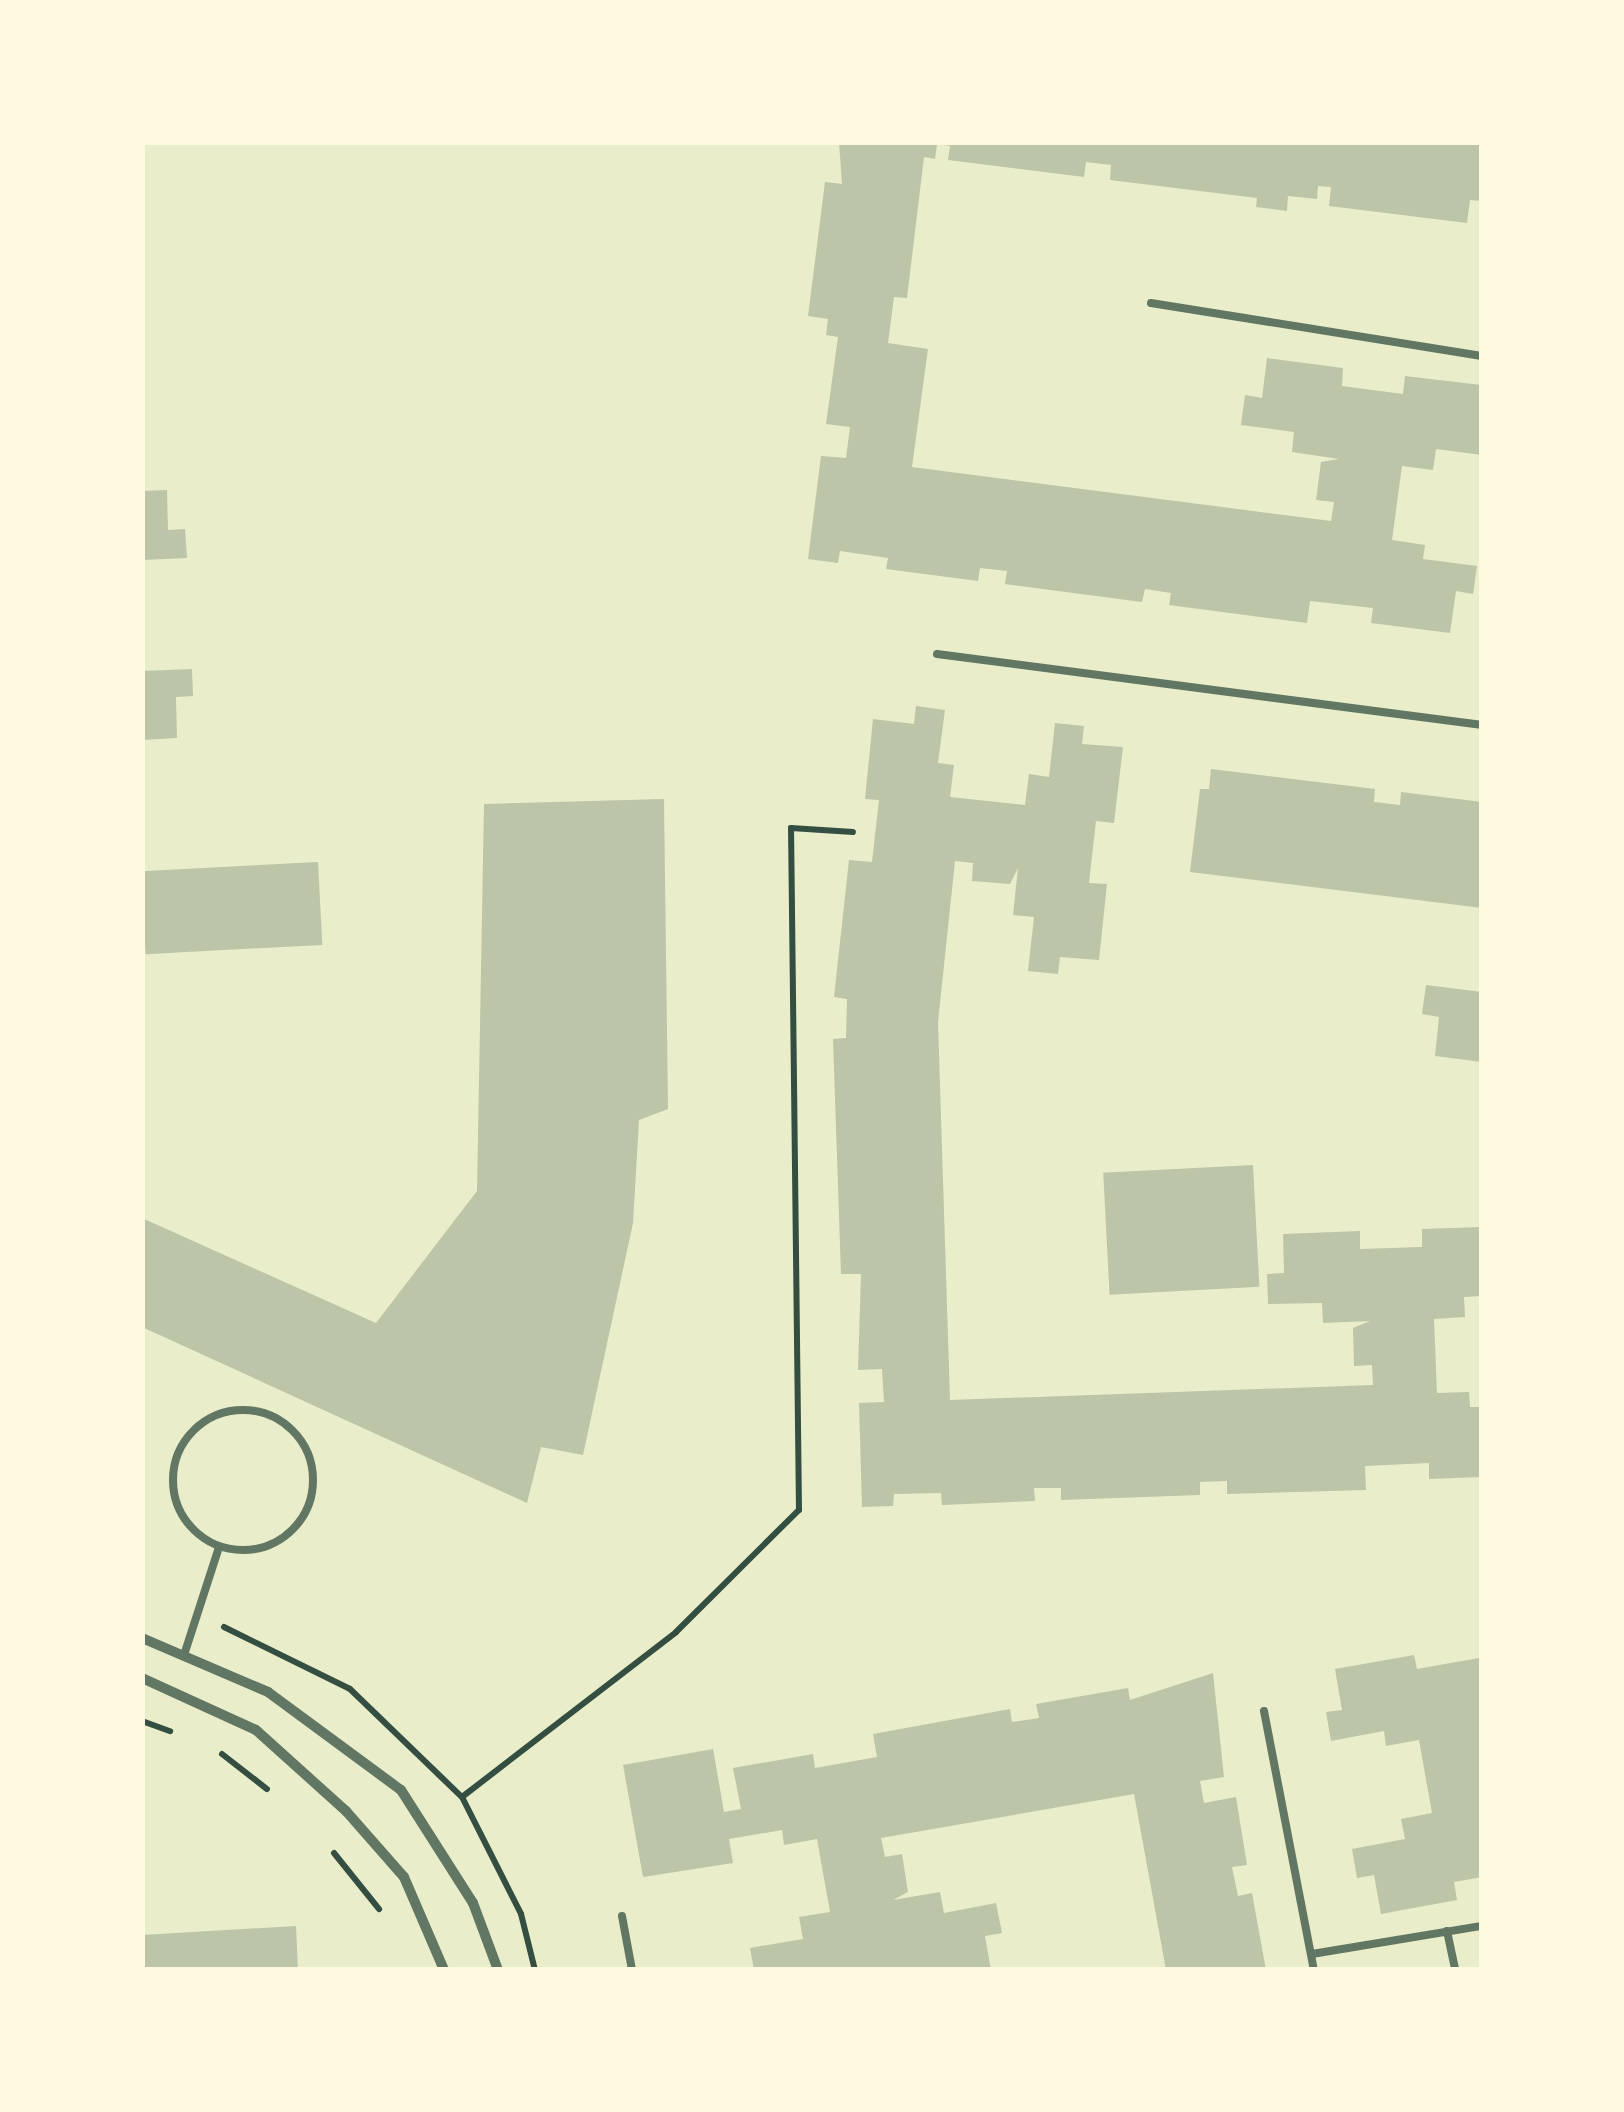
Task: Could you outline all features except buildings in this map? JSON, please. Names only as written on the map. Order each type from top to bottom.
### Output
[{"type":"street","points":[[142,1638],[268,1692],[401,1790],[473,1903],[498,1970]]},
{"type":"street","points":[[142,1678],[256,1730],[346,1811],[404,1876],[444,1970]]},
{"type":"lane","points":[[1151,303],[1482,356]]},
{"type":"lane","points":[[937,654],[1482,725]]},
{"type":"lane","points":[[266,1412],[298,1433],[314,1466],[311,1503],[290,1534],[256,1550],[219,1548],[188,1526],[172,1493],[174,1456],[212,1417],[266,1412]]},
{"type":"lane","points":[[184,1655],[219,1548]]},
{"type":"lane","points":[[1264,1711],[1314,1970]]},
{"type":"lane","points":[[622,1916],[632,1970]]},
{"type":"lane","points":[[1312,1954],[1482,1926]]},
{"type":"lane","points":[[1447,1931],[1455,1970]]},
{"type":"path","points":[[462,1797],[676,1632],[799,1510],[791,828],[853,832]]},
{"type":"path","points":[[142,1721],[176,1733]]},
{"type":"path","points":[[210,1746],[279,1798]]},
{"type":"path","points":[[330,1849],[390,1922]]}]
